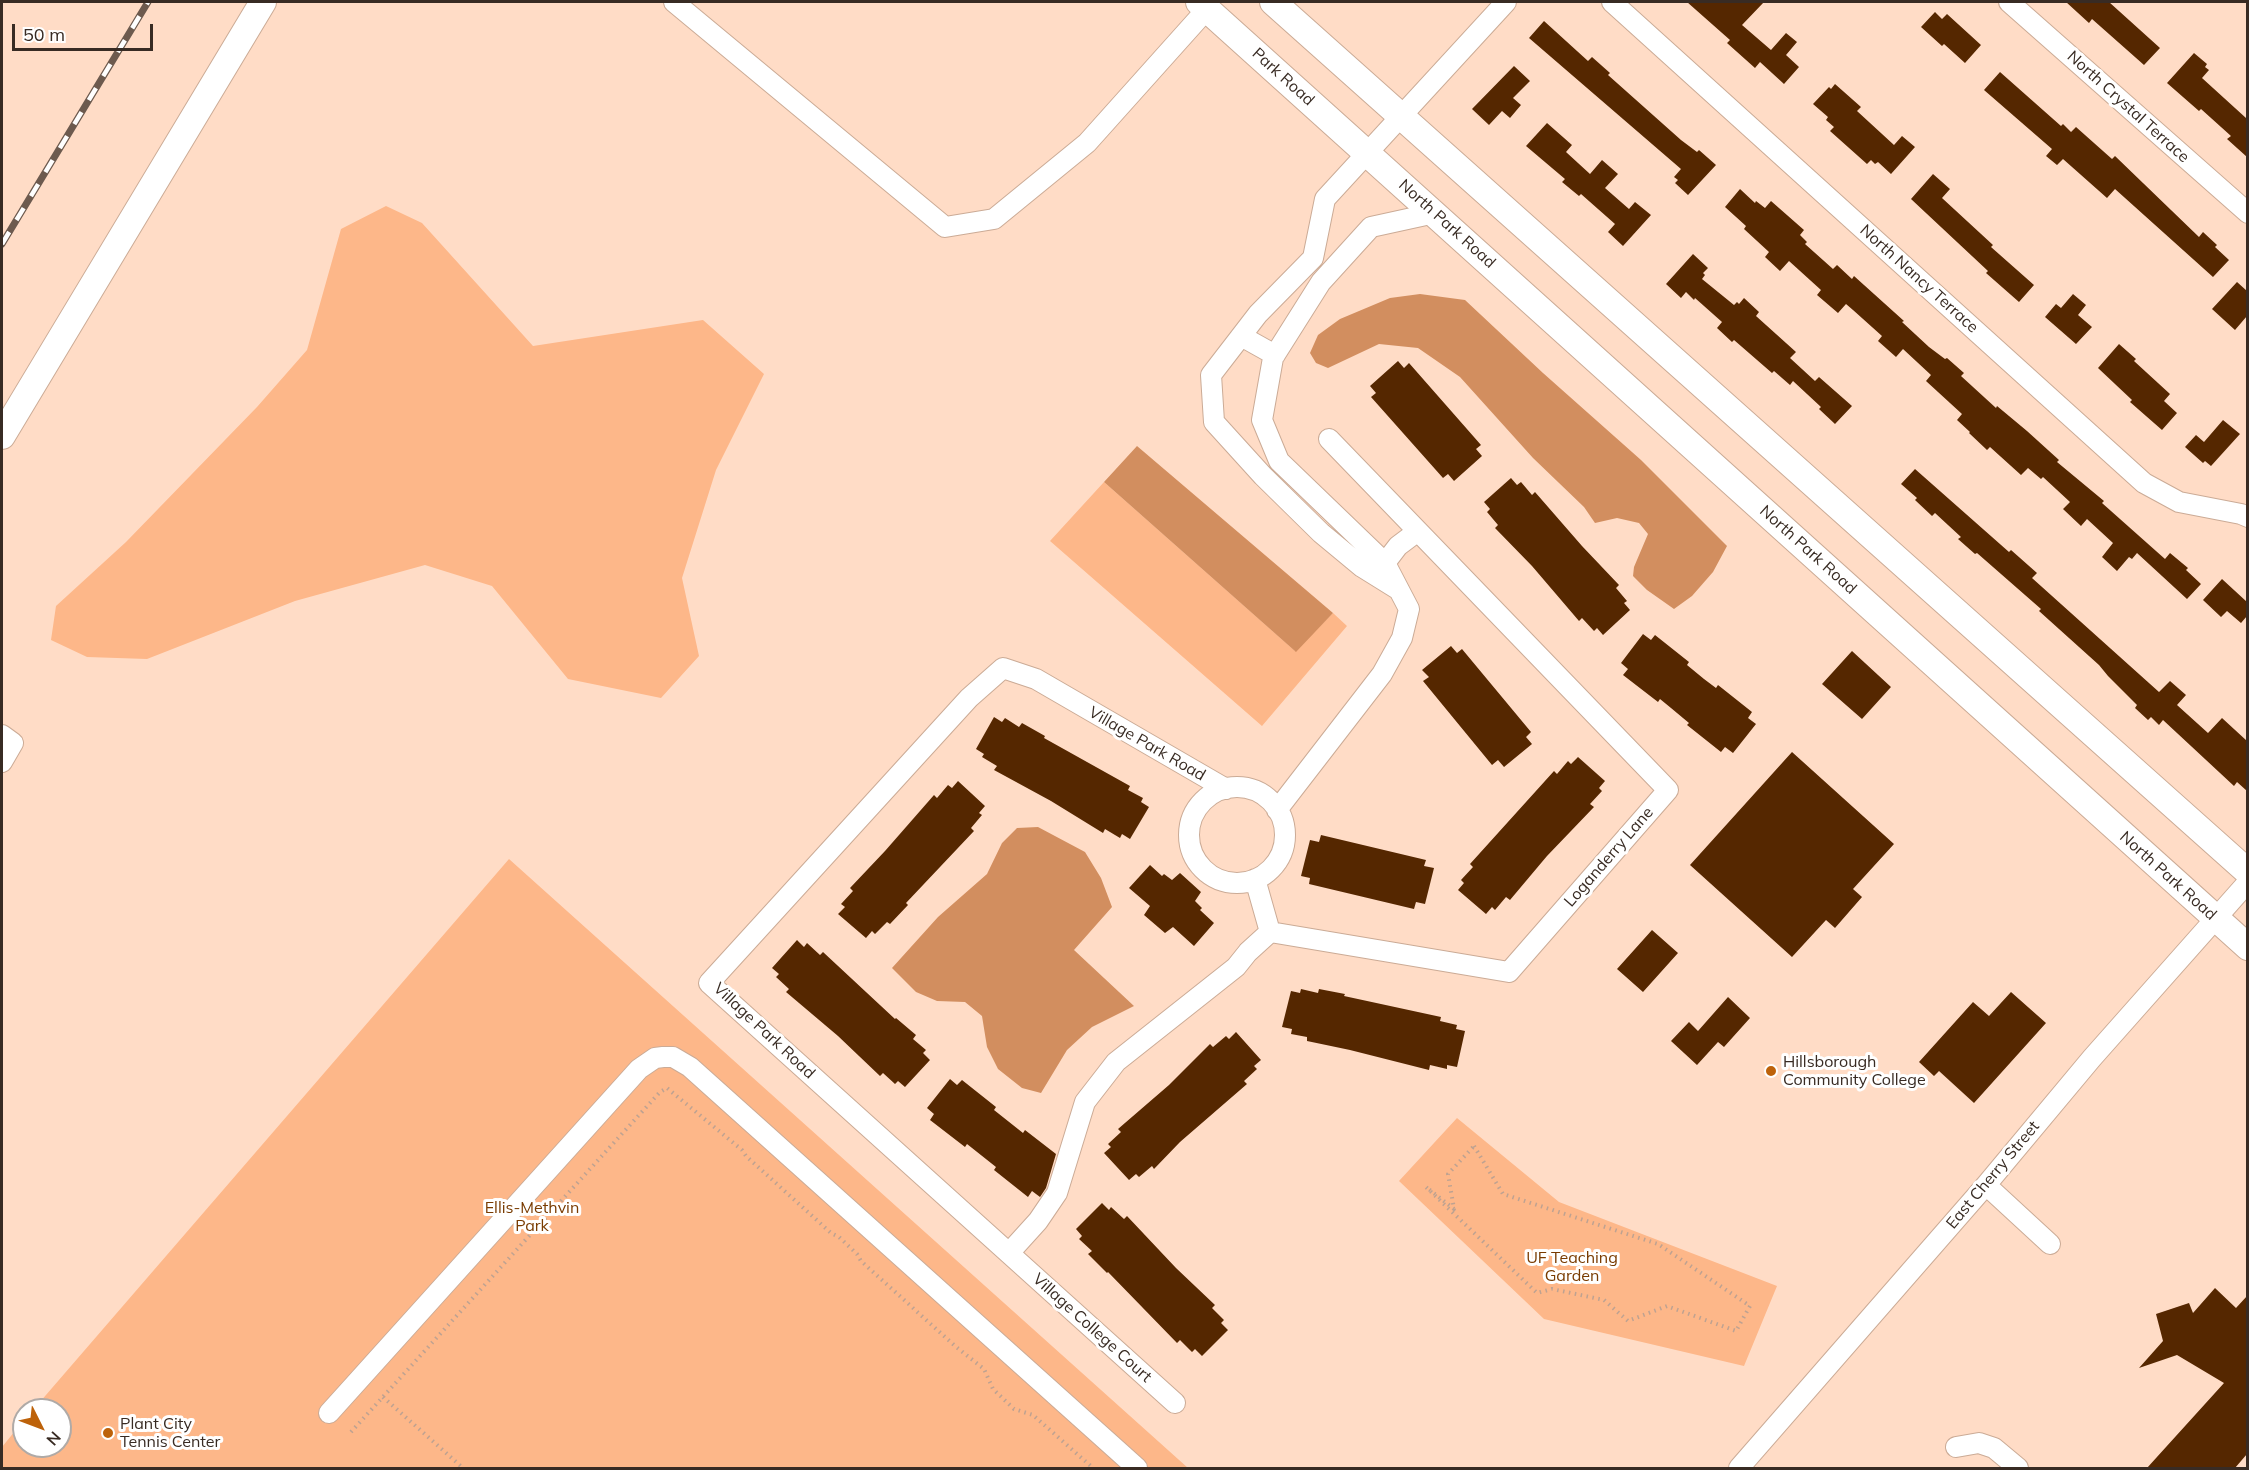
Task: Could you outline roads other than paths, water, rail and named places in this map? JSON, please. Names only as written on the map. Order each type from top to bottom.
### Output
[{"type":"main road","points":[[2,436],[263,2]]},
{"type":"main road","points":[[1273,2],[2247,872]]},
{"type":"main road","name":"Park Road","points":[[1203,5],[1368,153]]},
{"type":"main road","name":"North Park Road","points":[[1368,153],[2247,947]]},
{"type":"street","points":[[674,2],[945,227],[994,219],[1087,143],[1203,5]]},
{"type":"street","points":[[1399,591],[1362,567],[1321,533],[1214,422],[1211,375],[1258,314],[1313,258],[1324,199],[1506,2]]},
{"type":"street","name":"North Nancy Terrace","points":[[1612,2],[2144,483],[2179,502],[2247,517]]},
{"type":"street","name":"North Crystal Terrace","points":[[2009,2],[2247,213]]},
{"type":"street","points":[[1009,1253],[1038,1221],[1057,1193],[1085,1102],[1116,1062],[1236,967],[1248,952],[1270,932],[1255,879],[1263,876],[1275,865],[1282,851],[1285,836],[1282,820],[1277,810],[1382,674],[1402,638],[1409,609],[1385,563],[1280,461],[1262,420],[1275,355],[1330,272],[1371,227],[1435,213]]},
{"type":"street","points":[[1313,258],[1330,272]]},
{"type":"street","points":[[1241,336],[1275,355]]},
{"type":"street","name":"Loganderry Lane","points":[[1270,932],[1509,972],[1668,790],[1329,439]]},
{"type":"street","points":[[1257,469],[1276,452]]},
{"type":"street","points":[[1385,563],[1398,546],[1418,531]]},
{"type":"street","name":"Village Park Road","points":[[1009,1253],[709,983],[969,698],[1003,669],[1036,679],[1226,789]]},
{"type":"street","points":[[2,735],[13,742],[2,762]]},
{"type":"street","name":"Village Park Road","points":[[1255,879],[1233,883],[1217,879],[1204,871],[1195,858],[1190,843],[1189,828],[1194,813],[1204,800],[1226,789],[1249,789],[1263,795],[1277,810]]},
{"type":"street","name":"East Cherry Street","points":[[1739,1468],[1986,1185],[2092,1058],[2247,882]]},
{"type":"street","points":[[329,1413],[639,1069],[655,1058],[663,1057],[673,1058],[690,1067],[1137,1468]]},
{"type":"street","points":[[1986,1185],[2050,1244]]},
{"type":"street","name":"Village College Court","points":[[1009,1253],[1175,1403]]},
{"type":"street","points":[[1956,1447],[1979,1443],[1994,1448],[2018,1468]]},
{"type":"railway","points":[[2,244],[148,2]]},
{"type":"place","name":"Hillsborough Community College","points":[[1771,1071]]},
{"type":"place","name":"Plant City Tennis Center","points":[[108,1433]]},
{"type":"park label","name":"Ellis-Methvin Park","points":[[532,1217]]},
{"type":"park label","name":"UF Teaching Garden","points":[[1572,1267]]}]
